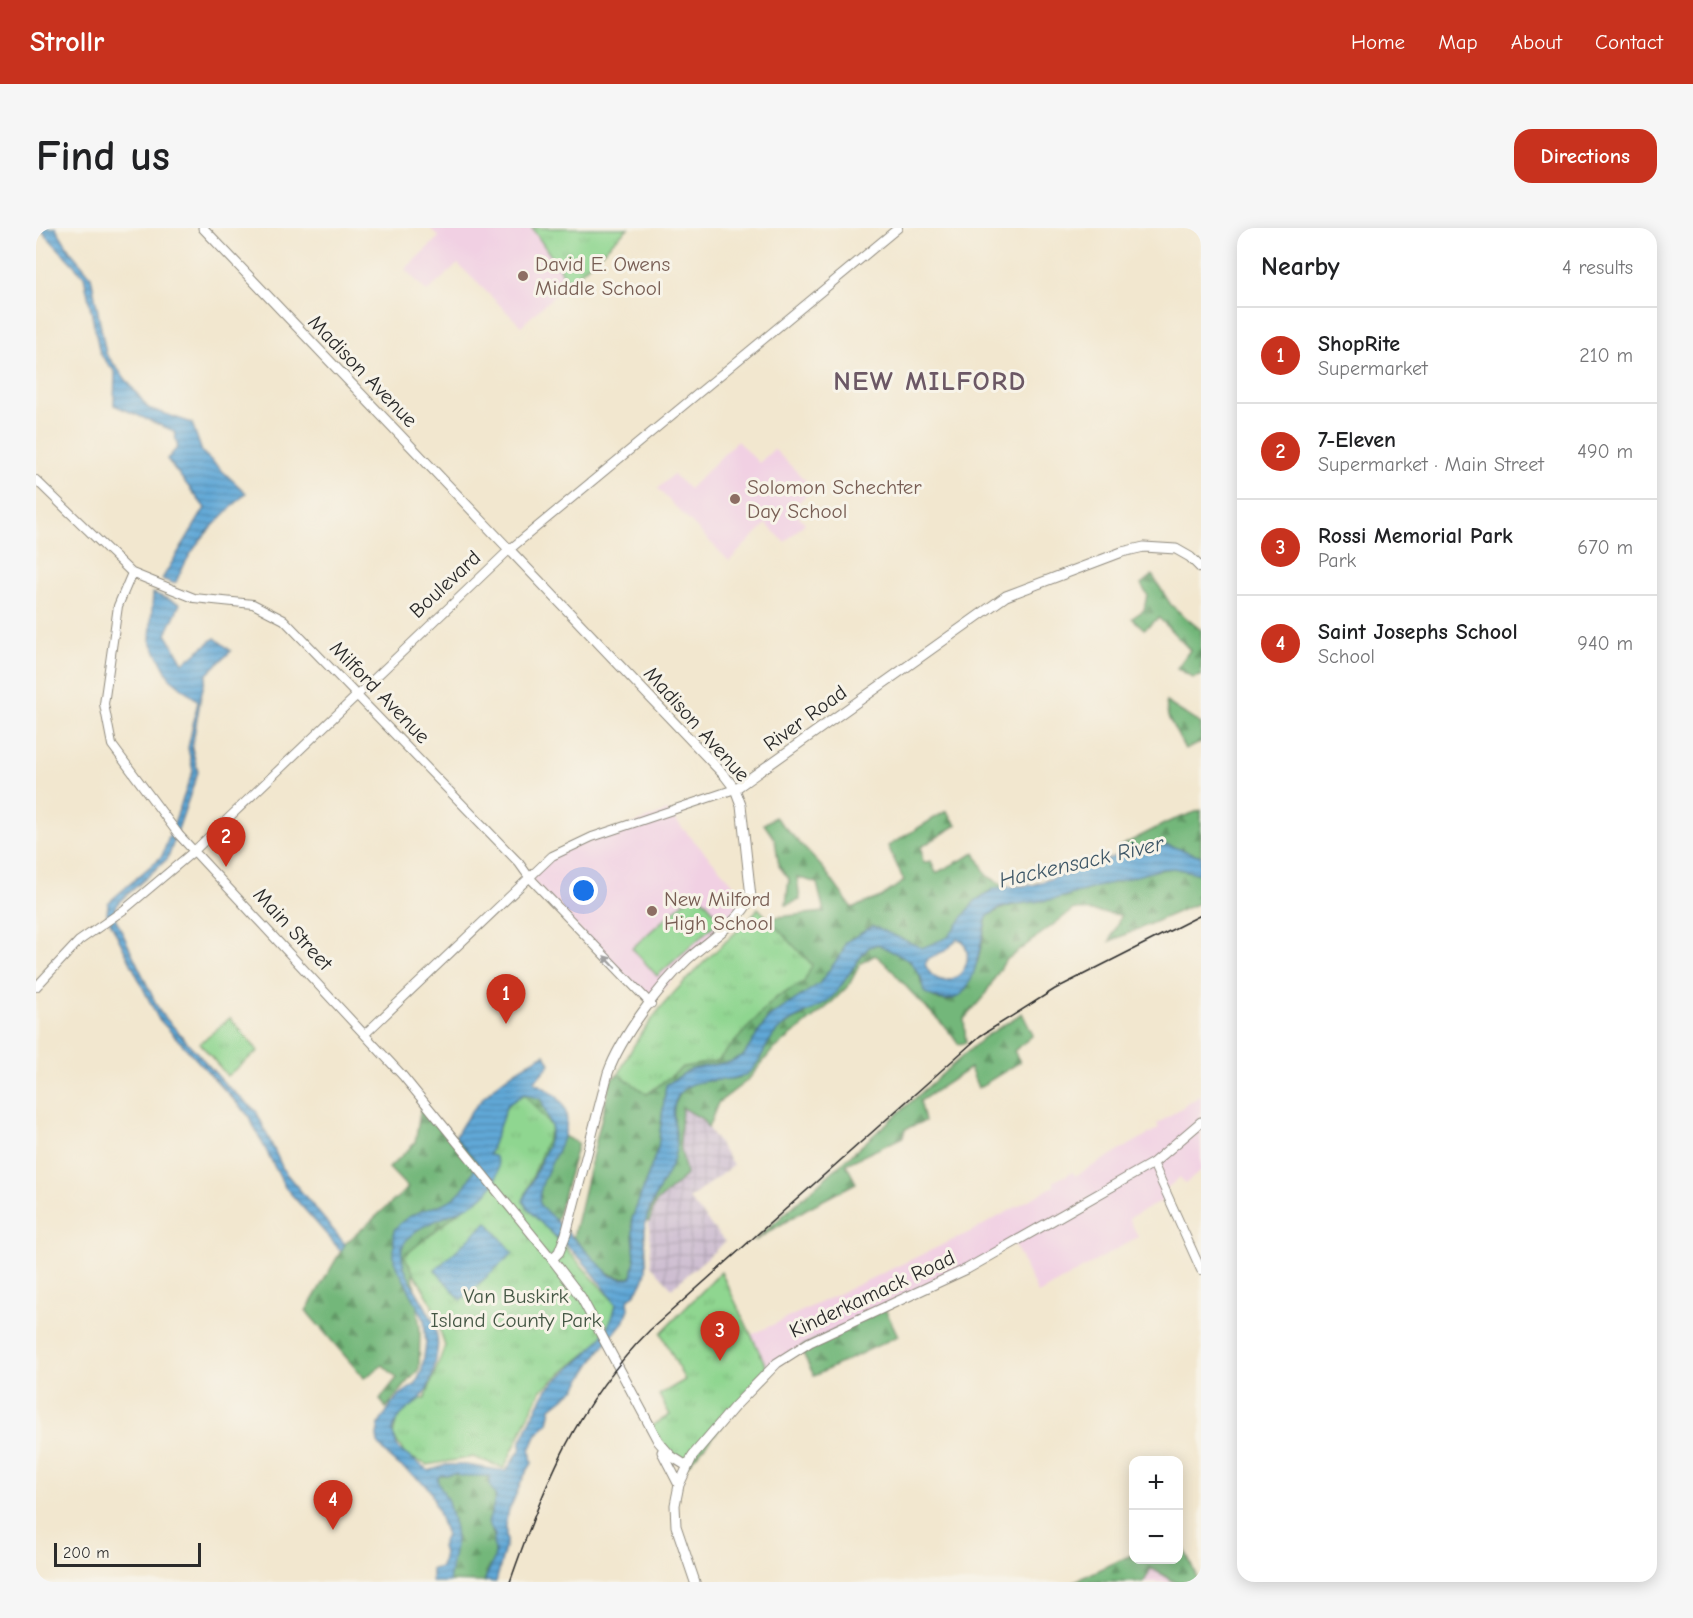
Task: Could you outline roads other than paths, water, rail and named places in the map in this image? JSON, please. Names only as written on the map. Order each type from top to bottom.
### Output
[{"type":"main road","name":"Madison Avenue","points":[[203,228],[735,789],[741,805],[751,897],[738,916],[675,972],[612,1062],[567,1230],[563,1242],[552,1258]]},
{"type":"main road","name":"River Road","points":[[735,789],[1006,596],[1122,552],[1144,547],[1176,549],[1190,557],[1201,568]]},
{"type":"main road","name":"Kinderkamack Road","points":[[695,1582],[676,1526],[675,1505],[679,1485],[687,1466],[735,1406],[786,1354],[967,1269],[1153,1163],[1201,1122]]},
{"type":"main road","points":[[552,1258],[586,1307],[675,1473],[679,1485]]},
{"type":"main road","points":[[655,1437],[671,1456],[687,1466]]},
{"type":"street","name":"Boulevard","points":[[36,987],[79,941],[116,916],[194,851],[509,550],[898,228]]},
{"type":"street","name":"Milford Avenue","points":[[36,480],[132,573],[194,598],[242,601],[275,614],[296,631],[651,1004]]},
{"type":"street","name":"Main Street","points":[[132,573],[118,606],[104,704],[112,745],[179,835],[430,1107],[552,1258]]},
{"type":"street","name":"River Road","points":[[365,1034],[552,856],[574,843],[735,789]]},
{"type":"street","points":[[1153,1163],[1201,1270]]},
{"type":"water","points":[[39,228],[56,228],[70,251],[91,276],[106,354],[148,408],[192,423],[202,452],[246,493],[198,544],[176,582],[162,579],[205,508],[167,459],[178,447],[174,431],[114,405],[115,372],[100,354],[84,276]]},
{"type":"water","points":[[153,593],[180,604],[166,634],[183,663],[215,638],[231,651],[207,674],[192,748],[198,772],[168,858],[119,902],[113,913],[160,1012],[226,1085],[256,1111],[284,1171],[345,1244],[341,1251],[285,1187],[248,1115],[158,1018],[107,915],[108,903],[162,856],[193,771],[188,748],[198,701],[169,677],[150,640]]},
{"type":"water","points":[[1167,845],[1201,856],[1201,874],[1174,868],[1161,869],[1055,899],[998,909],[987,917],[972,978],[965,991],[955,998],[942,999],[924,992],[921,977],[910,961],[878,944],[869,947],[831,998],[777,1031],[759,1061],[745,1075],[726,1080],[697,1083],[681,1091],[674,1106],[677,1143],[674,1158],[647,1216],[644,1280],[628,1300],[629,1309],[624,1321],[598,1353],[576,1388],[551,1408],[548,1423],[537,1434],[530,1450],[532,1463],[506,1517],[506,1544],[496,1582],[485,1581],[495,1554],[493,1544],[495,1535],[488,1523],[496,1497],[490,1486],[490,1476],[459,1476],[456,1474],[440,1475],[437,1480],[448,1501],[456,1539],[449,1582],[432,1582],[432,1569],[441,1567],[444,1553],[441,1547],[446,1535],[431,1492],[426,1485],[391,1459],[378,1443],[377,1436],[379,1424],[391,1405],[401,1394],[416,1384],[422,1370],[426,1344],[424,1319],[394,1261],[394,1230],[410,1216],[449,1201],[464,1187],[477,1162],[455,1137],[482,1099],[504,1079],[545,1054],[550,1064],[534,1082],[558,1098],[565,1110],[567,1123],[558,1151],[544,1178],[540,1192],[540,1205],[611,1276],[623,1279],[632,1277],[635,1259],[632,1219],[658,1148],[666,1085],[691,1069],[730,1062],[744,1055],[768,1018],[819,984],[842,953],[846,942],[873,926],[922,948],[948,937],[975,901],[995,888],[1033,885],[1122,854]],"holes":[[[957,939],[963,941],[967,952],[967,963],[956,977],[939,980],[931,974],[925,964],[929,958],[947,950]],[[524,1094],[541,1099],[552,1129],[547,1148],[523,1201],[538,1220],[582,1260],[616,1304],[612,1318],[598,1341],[545,1392],[521,1441],[521,1449],[506,1471],[465,1465],[446,1465],[429,1471],[398,1449],[392,1431],[402,1414],[420,1400],[427,1390],[433,1374],[437,1351],[434,1324],[407,1273],[402,1248],[409,1237],[420,1228],[463,1209],[488,1191],[498,1172],[497,1161],[494,1156],[489,1155],[507,1105]]]},
{"type":"water","points":[[487,1222],[513,1253],[461,1300],[435,1270]]},
{"type":"railway","points":[[510,1582],[536,1512],[565,1447],[602,1387],[624,1358],[650,1330],[980,1036],[1055,989],[1201,915]]},
{"type":"place","name":"David E. Owens Middle School","points":[[523,276]]},
{"type":"place","name":"Solomon Schechter Day School","points":[[735,499]]},
{"type":"place","name":"7-Eleven","points":[[226,867]]},
{"type":"place","name":"New Milford High School","points":[[652,911]]},
{"type":"place","name":"ShopRite","points":[[506,1024]]},
{"type":"place","name":"Rossi Memorial Park","points":[[720,1361]]},
{"type":"place","name":"Saint Josephs School","points":[[333,1530]]},
{"type":"district","name":"NEW MILFORD","points":[[930,381]]},
{"type":"water label","name":"Hackensack River","points":[[1081,861]]},
{"type":"park label","name":"Van Buskirk Island County Park","points":[[516,1308]]}]
